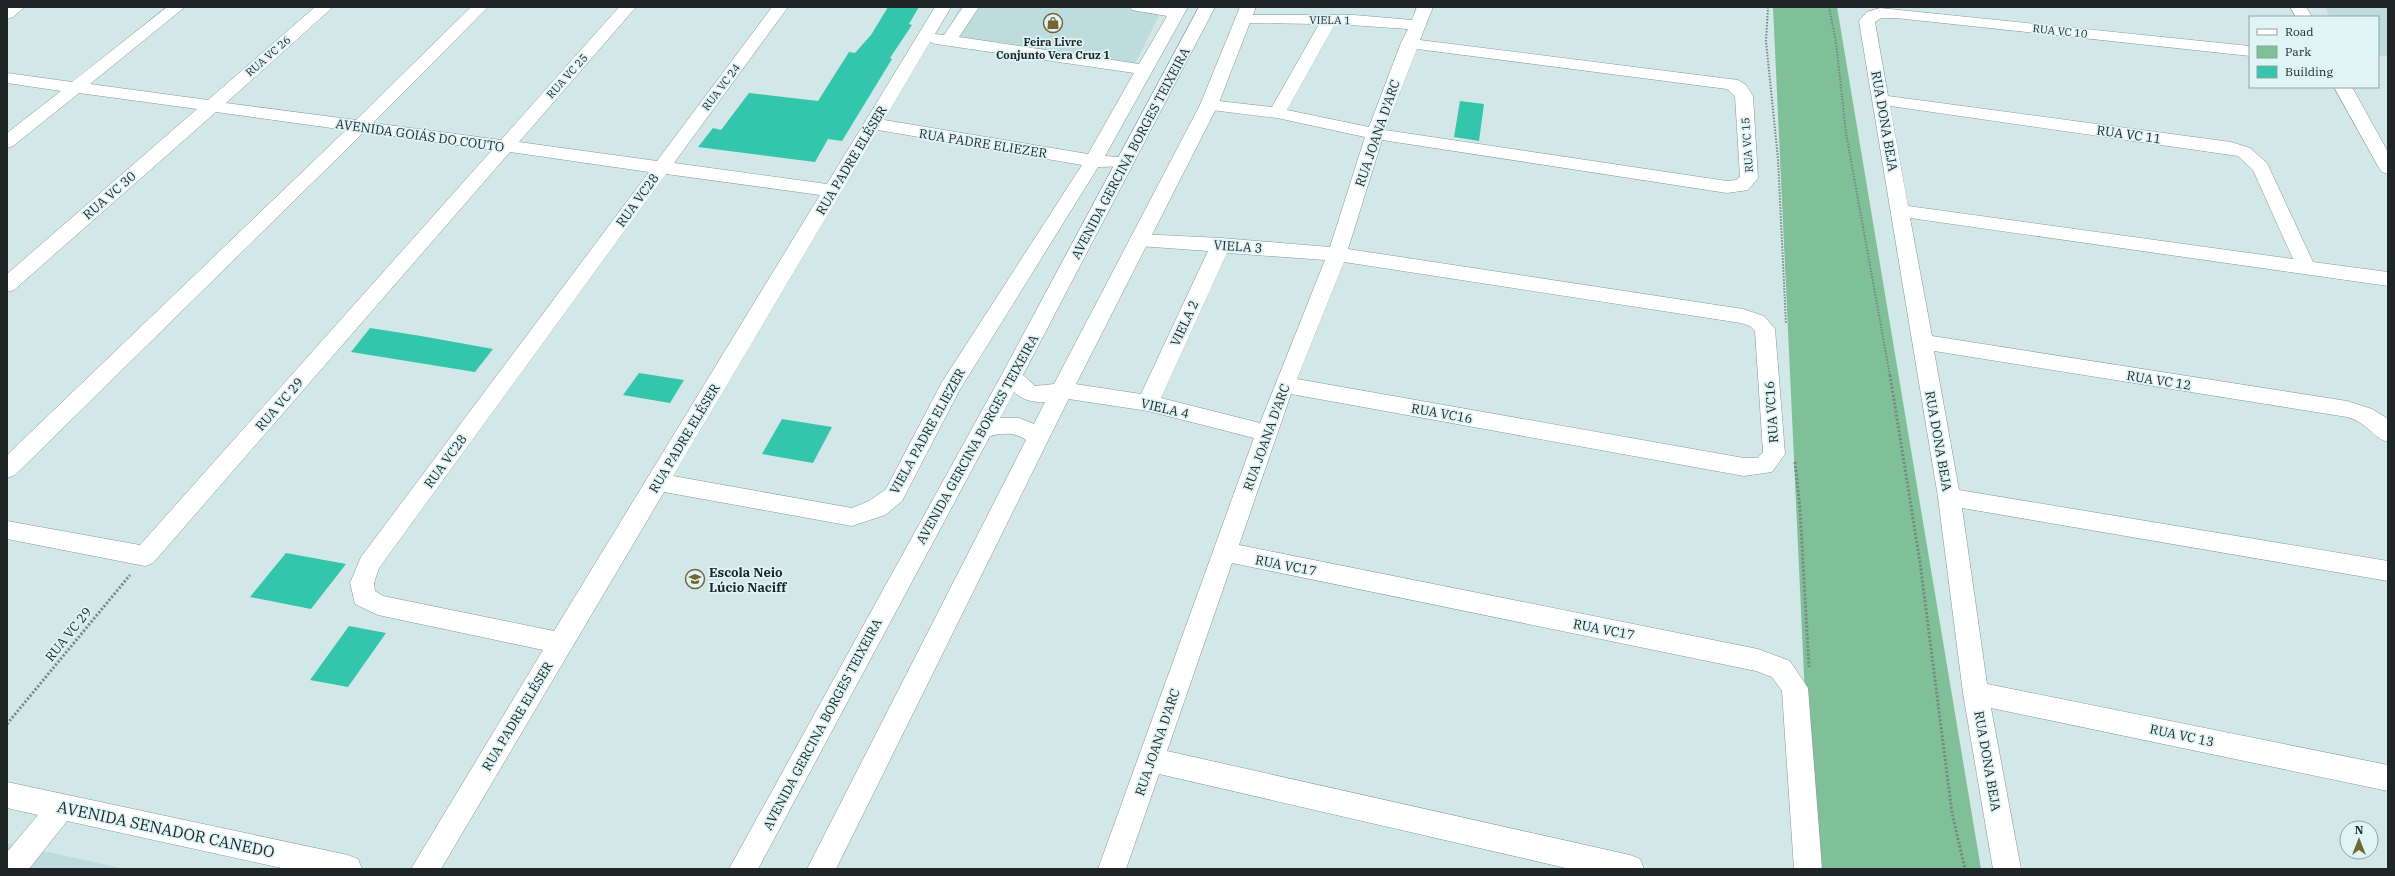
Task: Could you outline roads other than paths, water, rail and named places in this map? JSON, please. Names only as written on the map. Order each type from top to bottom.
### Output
[{"type":"street","points":[[7,14],[17,7]]},
{"type":"street","points":[[7,142],[177,7]]},
{"type":"street","name":"RUA VC 26","points":[[211,106],[325,7]]},
{"type":"street","points":[[7,469],[359,127],[480,7]]},
{"type":"street","name":"RUA VC 25","points":[[505,146],[628,7]]},
{"type":"street","name":"RUA VC 24","points":[[661,167],[780,7]]},
{"type":"street","name":"RUA PADRE ELÉSER","points":[[425,869],[943,7]]},
{"type":"street","points":[[949,40],[971,7]]},
{"type":"street","points":[[1093,161],[1178,9],[1138,7]]},
{"type":"street","name":"AVENIDA GERCINA BORGES TEIXEIRA","points":[[743,869],[981,430],[1012,376],[1207,7]]},
{"type":"street","points":[[2298,7],[2303,16]]},
{"type":"street","points":[[821,869],[1062,390],[1209,105],[1246,12]]},
{"type":"street","name":"VIELA 1","points":[[1246,12],[1329,21],[1354,20],[1417,25]]},
{"type":"street","name":"RUA VC 10","points":[[1871,15],[1882,12],[1896,13],[2249,51]]},
{"type":"street","name":"RUA DONA BEJA","points":[[1871,15],[1867,21],[1901,210],[1949,497],[1976,693],[2007,869]]},
{"type":"street","points":[[1277,113],[1329,21]]},
{"type":"street","name":"RUA JOANA D'ARC","points":[[1112,869],[1284,385],[1337,254],[1375,134],[1417,25]]},
{"type":"street","name":"RUA VC 15","points":[[1375,134],[1727,187],[1740,186],[1750,178],[1744,96],[1740,89],[1732,84],[1417,25]]},
{"type":"street","points":[[924,38],[949,40],[1145,70]]},
{"type":"street","name":"AVENIDA GOIÁS DO COUTO","points":[[7,78],[833,191]]},
{"type":"street","points":[[2344,88],[2388,168]]},
{"type":"street","name":"RUA VC 11","points":[[1882,100],[2223,147],[2244,152],[2261,167],[2306,267]]},
{"type":"street","points":[[1209,105],[1277,113],[1375,134]]},
{"type":"street","name":"RUA VC 30","points":[[7,285],[211,106]]},
{"type":"street","name":"RUA PADRE ELIEZER","points":[[873,124],[1093,161],[1125,162]]},
{"type":"street","name":"RUA VC 29","points":[[7,530],[145,556],[505,146]]},
{"type":"street","name":"VIELA PADRE ELIEZER","points":[[657,482],[852,517],[877,508],[894,495],[950,388],[1093,161]]},
{"type":"street","name":"RUA VC28","points":[[561,643],[378,605],[364,597],[362,583],[369,564],[661,167]]},
{"type":"street","points":[[1901,210],[2388,279]]},
{"type":"street","name":"VIELA 3","points":[[1139,240],[1221,244],[1337,254]]},
{"type":"street","name":"VIELA 2","points":[[1148,403],[1221,244]]},
{"type":"street","name":"RUA VC16","points":[[1284,385],[1744,467],[1764,466],[1774,454],[1765,329],[1757,321],[1743,316],[1337,254]]},
{"type":"street","name":"RUA VC 12","points":[[1922,342],[2347,409],[2362,413],[2378,422],[2388,434]]},
{"type":"street","points":[[1012,376],[1022,390],[1032,394],[1044,395],[1062,390]]},
{"type":"street","name":"VIELA 4","points":[[1062,390],[1148,403],[1267,433]]},
{"type":"street","points":[[981,430],[996,426],[1015,426],[1030,430],[1038,439]]},
{"type":"street","points":[[1949,497],[2388,571]]},
{"type":"street","name":"RUA VC17","points":[[1224,552],[1758,660],[1781,669],[1795,688],[1808,869]]},
{"type":"street","name":"RUA VC 13","points":[[1976,693],[2388,778]]},
{"type":"street","points":[[1151,760],[1630,869]]},
{"type":"street","name":"AVENIDA SENADOR CANEDO","points":[[7,795],[348,869]]},
{"type":"street","points":[[12,869],[61,807]]},
{"type":"place","name":"Feira Livre Conjunto Vera Cruz 1","points":[[1053,23]]},
{"type":"place","name":"Escola Neio Lúcio Naciff","points":[[695,579]]}]
